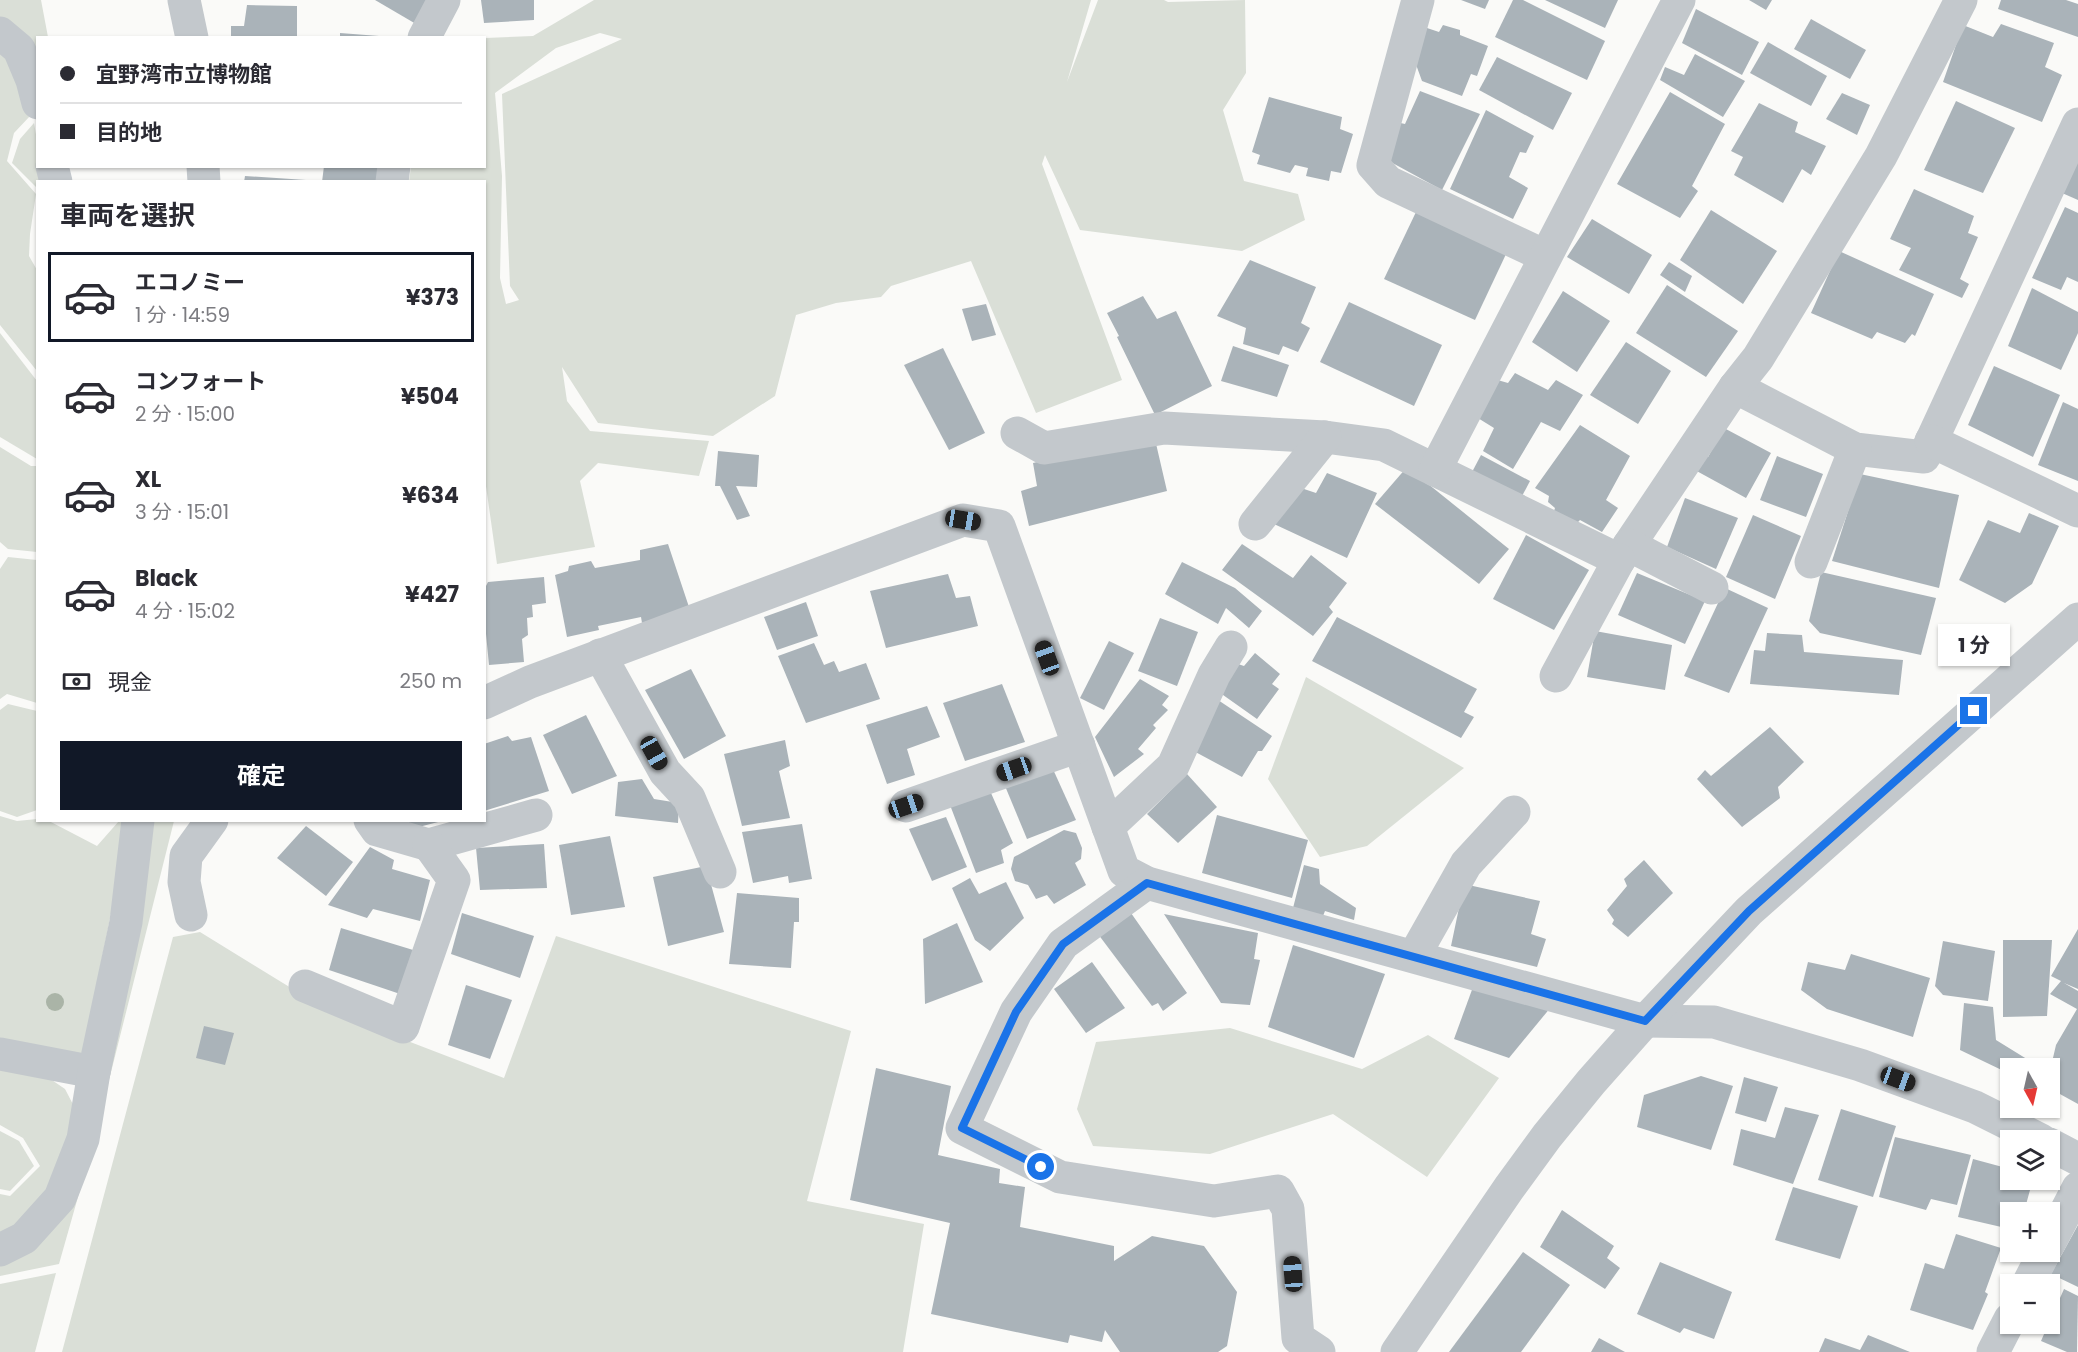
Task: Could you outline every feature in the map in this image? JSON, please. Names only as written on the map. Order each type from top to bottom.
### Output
[{"type":"street","points":[[184,0],[192,36]]},
{"type":"street","points":[[425,36],[444,0]]},
{"type":"street","points":[[1418,0],[1373,165],[1388,182],[1545,256]]},
{"type":"street","points":[[1435,470],[1679,0]]},
{"type":"street","points":[[1556,676],[1624,552],[1735,387],[1758,358],[1881,156],[1961,0]]},
{"type":"street","points":[[0,33],[19,49],[36,96]]},
{"type":"street","points":[[1735,387],[1855,449],[1924,457],[2078,124]]},
{"type":"street","points":[[1017,433],[1044,448],[1164,428],[1325,437],[1384,445],[1435,470],[1712,588]]},
{"type":"street","points":[[1255,524],[1325,437]]},
{"type":"street","points":[[1931,441],[2078,511]]},
{"type":"street","points":[[1811,562],[1855,449]]},
{"type":"street","points":[[486,702],[600,655],[963,520],[999,526],[1124,871],[1147,883],[1645,1021],[1714,1022],[1849,1062],[1975,1107],[2021,1130]]},
{"type":"street","points":[[1397,1352],[1547,1136],[1645,1021],[1749,911],[2078,619]]},
{"type":"street","points":[[1108,827],[1173,766],[1214,675],[1231,647]]},
{"type":"street","points":[[600,655],[665,772],[689,798],[720,872]]},
{"type":"street","points":[[906,806],[1079,746]]},
{"type":"street","points":[[1414,956],[1466,864],[1514,812]]},
{"type":"street","points":[[372,822],[378,830],[429,845],[536,815]]},
{"type":"street","points":[[0,1250],[24,1238],[60,1198],[83,1139],[94,1072],[126,922],[138,822]]},
{"type":"street","points":[[191,915],[184,882],[186,856],[211,822]]},
{"type":"street","points":[[305,986],[403,1027],[454,880],[429,845]]},
{"type":"street","points":[[1147,883],[1063,944],[1016,1012],[962,1128],[1060,1177],[1214,1201],[1278,1191],[1288,1209],[1298,1338],[1319,1352]]},
{"type":"street","points":[[0,1054],[94,1072]]},
{"type":"street","points":[[2060,1150],[2078,1159]]},
{"type":"street","points":[[2060,1223],[2078,1188]]},
{"type":"street","points":[[1993,1352],[2002,1334]]},
{"type":"shaded area","points":[[0,0],[41,0],[48,36],[36,36],[36,71],[0,23]]},
{"type":"shaded area","points":[[594,0],[1091,0],[1067,82],[1098,0],[1164,0],[1168,2],[1245,0],[1246,73],[1223,110],[1244,181],[1298,194],[1305,220],[1242,251],[1080,230],[1045,155],[1042,164],[1122,380],[1036,413],[971,261],[891,286],[881,297],[836,303],[796,315],[775,396],[713,436],[598,423],[562,367],[567,401],[590,431],[709,441],[699,476],[598,463],[580,481],[595,547],[497,564],[486,486],[486,180],[409,180],[411,168],[486,168],[486,38],[533,36]],"holes":[[[600,33],[622,39],[502,94],[510,286],[519,300],[506,304],[500,278],[502,176],[495,93],[556,48]]]},
{"type":"shaded area","points":[[0,47],[6,53],[30,116],[14,133],[7,161],[36,194],[29,256],[36,268],[36,370],[0,325]]},
{"type":"shaded area","points":[[34,123],[36,168],[39,168],[46,180],[36,180],[36,187],[12,163],[20,139]]},
{"type":"shaded area","points":[[0,333],[36,380],[36,458],[0,437]]},
{"type":"shaded area","points":[[0,447],[31,466],[36,466],[36,552],[8,549],[0,542]]},
{"type":"shaded area","points":[[8,557],[36,560],[36,703],[7,694],[0,699],[0,569]]},
{"type":"shaded area","points":[[1306,677],[1464,768],[1367,846],[1320,857],[1268,779]]},
{"type":"shaded area","points":[[8,704],[36,711],[36,810],[17,817],[0,811],[0,710]]},
{"type":"shaded area","points":[[0,816],[17,821],[36,819],[36,822],[51,822],[97,846],[118,822],[126,822],[122,859],[83,1052],[76,1056],[0,1042]]},
{"type":"shaded area","points":[[145,822],[174,822],[93,1144],[59,1264],[0,1276],[0,1260],[47,1232]]},
{"type":"shaded area","points":[[200,932],[327,1010],[504,1078],[556,936],[851,1031],[807,1201],[924,1224],[903,1352],[62,1352],[173,937]]},
{"type":"shaded area","points":[[1230,1028],[1362,1069],[1428,1035],[1499,1078],[1427,1177],[1333,1114],[1210,1154],[1093,1146],[1077,1109],[1096,1042]]},
{"type":"shaded area","points":[[0,1065],[40,1072],[65,1089],[79,1116],[47,1200],[0,1238],[0,1194],[10,1196],[40,1166],[23,1138],[0,1125]]},
{"type":"shaded area","points":[[0,1131],[19,1141],[34,1166],[10,1191],[0,1189]]},
{"type":"shaded area","points":[[56,1273],[35,1352],[0,1352],[0,1284]]},
{"type":"building","points":[[375,0],[431,0],[416,24]]},
{"type":"building","points":[[481,0],[534,0],[534,20],[484,23]]},
{"type":"building","points":[[1461,0],[1489,0],[1485,9]]},
{"type":"building","points":[[1513,0],[1523,0],[1605,41],[1587,80],[1495,37]]},
{"type":"building","points":[[1545,0],[1618,0],[1605,28]]},
{"type":"building","points":[[1749,0],[1772,0],[1766,10]]},
{"type":"building","points":[[2001,0],[2066,0],[2078,4],[2078,37],[1998,9]]},
{"type":"building","points":[[247,5],[297,6],[297,36],[231,36],[231,26],[244,26]]},
{"type":"building","points":[[1696,9],[1759,42],[1742,75],[1682,43]]},
{"type":"building","points":[[1811,19],[1866,50],[1850,79],[1794,49]]},
{"type":"building","points":[[2001,24],[2054,43],[2045,67],[2062,75],[2042,122],[1943,82],[1963,25],[1993,37]]},
{"type":"building","points":[[1443,25],[1460,30],[1460,35],[1488,46],[1477,76],[1471,74],[1462,96],[1422,81],[1414,59],[1427,28],[1439,32]]},
{"type":"building","points":[[340,33],[379,36],[340,36]]},
{"type":"building","points":[[1768,42],[1827,76],[1811,106],[1750,73]]},
{"type":"building","points":[[1695,54],[1745,81],[1723,117],[1660,80],[1665,67],[1684,75]]},
{"type":"building","points":[[1497,57],[1572,93],[1553,130],[1479,90]]},
{"type":"building","points":[[1420,91],[1480,114],[1442,190],[1387,160],[1396,122],[1405,124]]},
{"type":"building","points":[[1670,92],[1725,124],[1692,186],[1698,191],[1680,218],[1617,184]]},
{"type":"building","points":[[1842,93],[1870,105],[1857,135],[1826,119]]},
{"type":"building","points":[[1269,97],[1342,117],[1340,129],[1353,134],[1341,173],[1331,171],[1329,181],[1306,176],[1308,168],[1295,165],[1290,173],[1257,164],[1260,155],[1252,152]]},
{"type":"building","points":[[1956,101],[2015,128],[1983,193],[1924,170]]},
{"type":"building","points":[[1759,103],[1798,122],[1795,132],[1826,146],[1811,175],[1802,169],[1783,203],[1734,175],[1743,157],[1731,151]]},
{"type":"building","points":[[1486,110],[1534,136],[1526,153],[1520,152],[1509,177],[1528,188],[1513,219],[1450,189]]},
{"type":"building","points":[[2078,156],[2078,200],[2062,193]]},
{"type":"building","points":[[324,168],[379,168],[379,180],[322,180]]},
{"type":"building","points":[[245,176],[306,180],[244,180]]},
{"type":"building","points":[[1914,189],[1974,216],[1968,233],[1978,237],[1960,279],[1969,284],[1962,298],[1899,270],[1911,248],[1890,239]]},
{"type":"building","points":[[2065,207],[2078,213],[2078,282],[2067,277],[2061,290],[2032,278]]},
{"type":"building","points":[[1711,210],[1777,251],[1743,304],[1680,260]]},
{"type":"building","points":[[1416,212],[1507,252],[1475,320],[1384,279]]},
{"type":"building","points":[[1592,219],[1652,255],[1629,294],[1567,257]]},
{"type":"building","points":[[1839,251],[1934,294],[1915,336],[1912,334],[1905,343],[1877,332],[1872,339],[1811,313]]},
{"type":"building","points":[[1250,260],[1316,287],[1301,323],[1310,328],[1298,352],[1283,346],[1279,355],[1243,344],[1246,328],[1217,316]]},
{"type":"building","points":[[1669,262],[1692,276],[1685,292],[1660,275]]},
{"type":"building","points":[[1667,285],[1738,331],[1706,377],[1636,333]]},
{"type":"building","points":[[2032,288],[2078,312],[2078,333],[2061,370],[2008,346]]},
{"type":"building","points":[[1563,291],[1610,321],[1577,372],[1532,342]]},
{"type":"building","points":[[1143,296],[1157,319],[1176,311],[1212,386],[1155,415],[1107,313]]},
{"type":"building","points":[[1349,302],[1442,345],[1414,406],[1320,362]]},
{"type":"building","points":[[986,304],[996,335],[972,341],[962,309]]},
{"type":"building","points":[[1626,342],[1671,371],[1638,424],[1590,395]]},
{"type":"building","points":[[1233,346],[1289,365],[1277,397],[1221,381]]},
{"type":"building","points":[[943,348],[985,433],[949,450],[904,365]]},
{"type":"building","points":[[1994,366],[2060,395],[2033,457],[1968,425]]},
{"type":"building","points":[[1515,373],[1548,390],[1556,380],[1583,395],[1560,431],[1541,422],[1513,469],[1483,451],[1494,428],[1473,415],[1494,379],[1508,383]]},
{"type":"building","points":[[2063,402],[2078,409],[2078,481],[2038,465]]},
{"type":"building","points":[[1580,425],[1630,456],[1606,500],[1618,508],[1602,532],[1580,520],[1577,523],[1554,511],[1555,508],[1548,502],[1549,496],[1535,488]]},
{"type":"building","points":[[1724,428],[1771,453],[1746,498],[1693,469],[1700,455],[1708,457]]},
{"type":"building","points":[[1154,435],[1167,491],[1029,526],[1021,491],[1037,486],[1033,463]]},
{"type":"building","points":[[718,451],[759,455],[757,487],[736,486],[750,516],[737,520],[720,486],[715,486]]},
{"type":"building","points":[[1481,455],[1530,481],[1520,500],[1471,474]]},
{"type":"building","points":[[1777,456],[1823,474],[1806,517],[1760,500]]},
{"type":"building","points":[[1407,467],[1509,549],[1479,584],[1375,504]]},
{"type":"building","points":[[1327,473],[1377,493],[1347,558],[1274,524],[1292,485],[1316,493]]},
{"type":"building","points":[[1860,474],[1959,495],[1939,588],[1832,561]]},
{"type":"building","points":[[1685,498],[1738,518],[1716,569],[1667,547]]},
{"type":"building","points":[[2029,513],[2059,526],[2032,584],[2005,603],[1959,580],[1988,520],[2020,533]]},
{"type":"building","points":[[1753,515],[1801,536],[1775,599],[1726,577]]},
{"type":"building","points":[[1526,535],[1589,570],[1554,630],[1493,599]]},
{"type":"building","points":[[668,544],[689,607],[642,623],[641,617],[598,626],[599,630],[567,637],[555,575],[568,571],[569,566],[591,561],[595,568],[640,560],[640,550]]},
{"type":"building","points":[[1242,544],[1293,578],[1311,555],[1347,583],[1329,607],[1333,612],[1313,636],[1222,570]]},
{"type":"building","points":[[1182,562],[1235,588],[1262,611],[1249,628],[1226,608],[1218,624],[1165,594]]},
{"type":"building","points":[[1821,572],[1936,598],[1921,655],[1820,633],[1809,621]]},
{"type":"building","points":[[1637,573],[1705,601],[1685,644],[1618,615]]},
{"type":"building","points":[[948,574],[956,598],[970,596],[978,626],[886,648],[870,591]]},
{"type":"building","points":[[544,577],[546,603],[532,605],[533,617],[527,618],[528,635],[522,639],[524,662],[489,665],[486,634],[486,586],[488,582]]},
{"type":"building","points":[[1725,588],[1768,608],[1729,693],[1684,676]]},
{"type":"building","points":[[806,602],[818,636],[777,650],[764,617]]},
{"type":"building","points":[[1337,617],[1477,689],[1464,712],[1474,717],[1461,738],[1312,661]]},
{"type":"building","points":[[1160,618],[1198,632],[1177,686],[1138,671]]},
{"type":"building","points":[[1595,631],[1672,645],[1665,690],[1587,677]]},
{"type":"building","points":[[1767,633],[1802,635],[1804,652],[1903,660],[1899,695],[1750,684],[1754,650],[1765,651]]},
{"type":"building","points":[[1109,641],[1134,653],[1104,710],[1080,698]]},
{"type":"building","points":[[814,643],[824,665],[834,661],[839,672],[866,663],[880,699],[806,723],[778,656]]},
{"type":"building","points":[[1255,653],[1280,674],[1272,684],[1279,689],[1257,719],[1216,690],[1238,664],[1244,666]]},
{"type":"building","points":[[691,669],[726,736],[684,759],[645,690]]},
{"type":"building","points":[[1140,679],[1169,696],[1162,705],[1168,710],[1153,725],[1156,728],[1138,749],[1144,754],[1114,777],[1095,737]]},
{"type":"building","points":[[1002,684],[1025,742],[965,761],[943,703]]},
{"type":"building","points":[[1218,700],[1272,736],[1262,751],[1258,751],[1242,777],[1188,748]]},
{"type":"building","points":[[927,706],[940,737],[907,749],[915,775],[887,784],[866,725]]},
{"type":"building","points":[[586,715],[617,776],[572,794],[543,735]]},
{"type":"building","points":[[1770,727],[1804,762],[1778,787],[1780,798],[1742,827],[1697,779],[1705,770],[1711,776]]},
{"type":"building","points":[[508,736],[512,741],[531,737],[549,791],[486,810],[486,743]]},
{"type":"building","points":[[785,740],[790,766],[779,771],[790,818],[742,826],[724,754]]},
{"type":"building","points":[[1052,767],[1076,820],[1027,839],[1005,786]]},
{"type":"building","points":[[1187,774],[1217,807],[1178,843],[1147,814]]},
{"type":"building","points":[[642,779],[654,799],[679,803],[678,823],[615,816],[618,782]]},
{"type":"building","points":[[991,793],[1013,843],[1001,850],[1004,863],[976,873],[950,805]]},
{"type":"building","points":[[1217,815],[1308,840],[1292,898],[1202,873]]},
{"type":"building","points":[[946,817],[967,867],[932,881],[909,829]]},
{"type":"building","points":[[409,822],[438,822],[411,829]]},
{"type":"building","points":[[802,824],[812,879],[789,883],[788,876],[753,883],[742,832]]},
{"type":"building","points":[[306,826],[353,862],[326,896],[277,858]]},
{"type":"building","points":[[1064,830],[1076,833],[1082,848],[1081,859],[1075,863],[1086,885],[1054,904],[1047,895],[1036,899],[1028,885],[1015,881],[1011,869],[1014,857]]},
{"type":"building","points":[[610,836],[625,907],[571,915],[559,845]]},
{"type":"building","points":[[544,844],[547,888],[480,890],[476,848]]},
{"type":"building","points":[[370,847],[394,860],[392,869],[430,880],[420,921],[373,909],[367,918],[328,905]]},
{"type":"building","points":[[1644,860],[1673,893],[1628,937],[1612,924],[1614,920],[1607,910],[1627,886],[1624,879]]},
{"type":"building","points":[[1304,865],[1319,869],[1320,884],[1356,908],[1354,920],[1325,911],[1323,916],[1293,908]]},
{"type":"building","points":[[706,866],[724,932],[668,946],[653,877]]},
{"type":"building","points":[[970,878],[979,894],[1006,882],[1024,918],[990,951],[975,940],[952,888]]},
{"type":"building","points":[[1464,884],[1540,901],[1531,934],[1546,939],[1537,967],[1451,946]]},
{"type":"building","points":[[737,893],[799,898],[799,922],[794,922],[791,968],[729,964]]},
{"type":"building","points":[[462,913],[534,936],[520,978],[451,954]]},
{"type":"building","points":[[1131,913],[1187,993],[1163,1011],[1158,1003],[1152,1006],[1098,934]]},
{"type":"building","points":[[1164,914],[1258,933],[1254,959],[1260,960],[1250,1005],[1221,1003]]},
{"type":"building","points":[[957,923],[983,982],[925,1004],[923,939]]},
{"type":"building","points":[[341,928],[423,953],[409,997],[329,970]]},
{"type":"building","points":[[2078,929],[2078,989],[2064,983],[2078,991],[2078,1104],[2060,1094],[2060,1058],[2053,1058],[2056,1045],[2077,1009],[2050,994],[2061,981],[2051,976]]},
{"type":"building","points":[[2003,940],[2052,940],[2047,1016],[2003,1017]]},
{"type":"building","points":[[1943,941],[1995,951],[1988,1001],[1943,995],[1935,986]]},
{"type":"building","points":[[1293,945],[1385,974],[1354,1058],[1268,1027]]},
{"type":"building","points":[[1851,954],[1930,978],[1913,1037],[1827,1009],[1801,990],[1808,962],[1845,970]]},
{"type":"building","points":[[1092,962],[1125,1008],[1086,1033],[1054,989]]},
{"type":"building","points":[[466,985],[512,1000],[490,1059],[448,1045]]},
{"type":"building","points":[[1473,987],[1551,1007],[1509,1058],[1454,1039]]},
{"type":"building","points":[[1964,1003],[1993,1007],[1996,1040],[2025,1058],[2000,1058],[2000,1069],[1960,1050]]},
{"type":"building","points":[[204,1026],[234,1033],[225,1065],[196,1058]]},
{"type":"building","points":[[876,1068],[951,1086],[938,1155],[1000,1169],[999,1183],[1025,1187],[1020,1227],[1114,1246],[1114,1261],[1152,1236],[1204,1246],[1237,1292],[1227,1346],[1218,1352],[1120,1352],[1105,1330],[1102,1342],[1070,1335],[1068,1343],[931,1314],[950,1223],[850,1200]]},
{"type":"building","points":[[1701,1076],[1733,1086],[1711,1150],[1637,1127],[1644,1095]]},
{"type":"building","points":[[1744,1077],[1778,1087],[1766,1122],[1735,1113]]},
{"type":"building","points":[[1785,1107],[1819,1115],[1793,1184],[1733,1165],[1741,1129],[1775,1138]]},
{"type":"building","points":[[1841,1109],[1896,1126],[1873,1197],[1818,1180]]},
{"type":"building","points":[[1895,1137],[1971,1155],[1957,1205],[1931,1199],[1926,1210],[1879,1197]]},
{"type":"building","points":[[1973,1159],[2000,1166],[2000,1190],[2030,1190],[2027,1202],[2000,1202],[2000,1227],[1958,1217]]},
{"type":"building","points":[[1793,1187],[1858,1206],[1840,1259],[1775,1240]]},
{"type":"building","points":[[1562,1210],[1614,1246],[1607,1258],[1620,1268],[1605,1289],[1540,1247]]},
{"type":"building","points":[[2078,1225],[2078,1287],[2060,1278],[2060,1274],[2051,1274],[2058,1262],[2060,1262],[2060,1258]]},
{"type":"building","points":[[1956,1234],[2000,1248],[1985,1292],[1988,1294],[1973,1330],[1910,1310],[1925,1263],[1944,1269]]},
{"type":"building","points":[[1523,1252],[1570,1285],[1521,1352],[1449,1352]]},
{"type":"building","points":[[1660,1262],[1732,1292],[1714,1339],[1684,1328],[1680,1333],[1637,1314]]},
{"type":"building","points":[[2064,1289],[2078,1296],[2077,1352],[2067,1352],[2041,1341],[2044,1334],[2060,1334],[2060,1298]]},
{"type":"building","points":[[1868,1335],[1910,1352],[1819,1352],[1825,1338],[1860,1350]]},
{"type":"building","points":[[1599,1338],[1625,1352],[1591,1352]]},
{"type":"route","points":[[1041,1167],[962,1128],[1016,1012],[1063,944],[1147,883],[1645,1021],[1749,911],[1974,711]]}]
